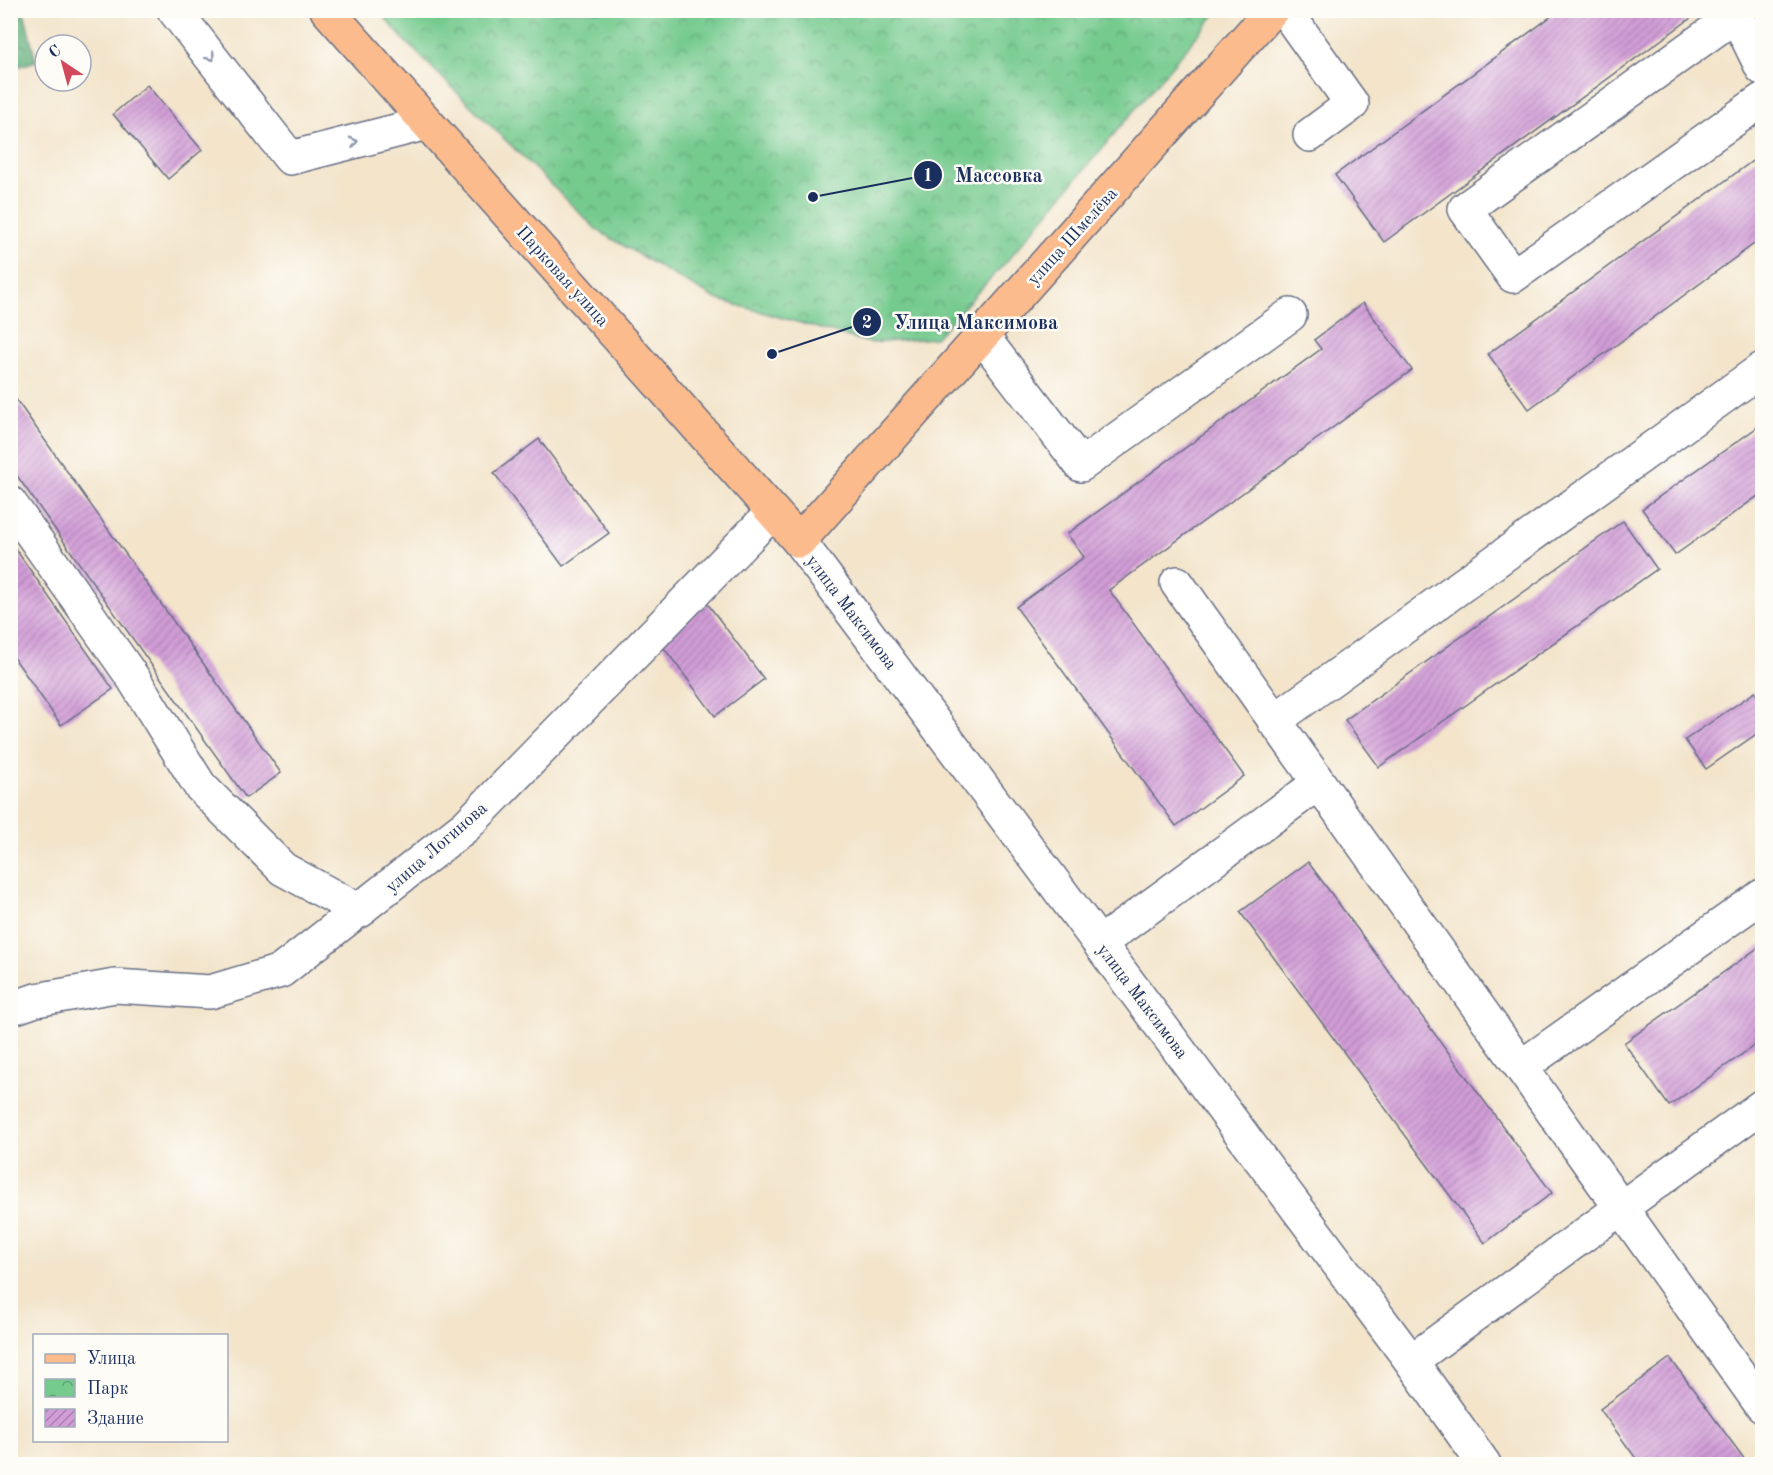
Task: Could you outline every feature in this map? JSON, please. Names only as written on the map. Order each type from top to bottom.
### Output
[{"type":"main road","name":"Парковая улица","points":[[327,10],[799,541]]},
{"type":"main road","name":"улица Шмелёва","points":[[799,541],[1272,10]]},
{"type":"street","points":[[174,10],[290,158],[427,123]]},
{"type":"street","points":[[1285,10],[1352,104],[1310,135]]},
{"type":"street","points":[[1762,68],[1734,13],[1465,209],[1513,276],[1762,100]]},
{"type":"street","points":[[982,336],[1081,465],[1290,315]]},
{"type":"street","points":[[1274,721],[1762,369]]},
{"type":"street","points":[[10,502],[133,678],[200,786],[283,869],[360,911]]},
{"type":"street","name":"улица Логинова","points":[[10,1009],[36,1000],[115,986],[210,992],[281,971],[465,826],[773,512]]},
{"type":"street","name":"улица Максимова","points":[[799,541],[1411,1360],[1484,1464]]},
{"type":"street","points":[[1177,583],[1762,1406]]},
{"type":"street","points":[[1100,943],[1319,783]]},
{"type":"street","points":[[1521,1067],[1762,896]]},
{"type":"street","points":[[1411,1360],[1762,1106]]},
{"type":"green space","points":[[11,10],[24,11],[33,48],[33,62],[11,69]]},
{"type":"green space","points":[[379,11],[1218,11],[1007,261],[935,338],[870,343],[716,299],[597,230],[405,41]]},
{"type":"building","points":[[1560,10],[1702,10],[1384,242],[1335,175]]},
{"type":"building","points":[[147,85],[202,150],[168,179],[113,114]]},
{"type":"building","points":[[1762,154],[1762,238],[1529,409],[1488,354]]},
{"type":"building","points":[[1363,303],[1412,370],[1109,590],[1244,776],[1176,826],[1016,607],[1084,557],[1067,534],[1321,349],[1314,340]]},
{"type":"building","points":[[10,391],[281,773],[246,798],[10,466]]},
{"type":"building","points":[[1762,424],[1762,493],[1675,555],[1642,509]]},
{"type":"building","points":[[539,439],[609,533],[563,566],[494,473]]},
{"type":"building","points":[[1623,521],[1657,569],[1379,767],[1345,720]]},
{"type":"building","points":[[10,541],[113,689],[61,725],[10,652]]},
{"type":"building","points":[[707,603],[764,679],[715,716],[658,640]]},
{"type":"building","points":[[1755,692],[1762,703],[1762,730],[1706,769],[1685,740]]},
{"type":"building","points":[[1308,862],[1552,1193],[1485,1243],[1240,912]]},
{"type":"building","points":[[1762,945],[1762,1040],[1669,1106],[1624,1043]]},
{"type":"building","points":[[1670,1358],[1748,1464],[1640,1464],[1600,1409]]},
{"type":"place","name":"Массовка","points":[[813,197]]},
{"type":"place","name":"Улица Максимова","points":[[772,354]]}]
